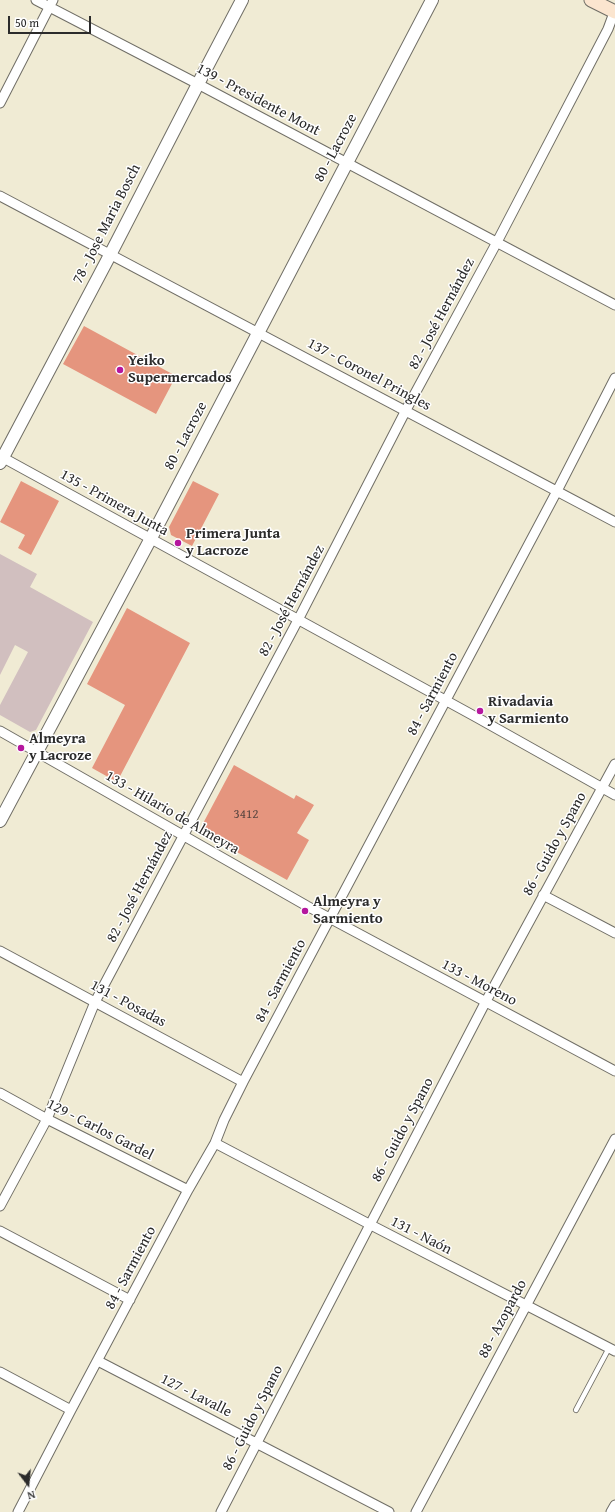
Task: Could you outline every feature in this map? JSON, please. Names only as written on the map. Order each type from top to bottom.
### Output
[{"type":"main road","points":[[591,0],[615,11]]},
{"type":"street","name":"139 - Presidente Mont","points":[[36,0],[51,4],[198,84],[615,305]]},
{"type":"street","name":"78 - Jose Maria Bosch","points":[[1,459],[110,255],[242,0]]},
{"type":"street","name":"80 - Lacroze","points":[[0,821],[150,540],[432,0]]},
{"type":"street","points":[[0,103],[51,4]]},
{"type":"street","name":"82 - José Hernández","points":[[0,1206],[47,1119],[95,1002],[298,620],[406,410],[497,242],[608,29],[615,11]]},
{"type":"street","name":"137 - Coronel Pringles","points":[[0,196],[615,522]]},
{"type":"street","name":"84 - Sarmiento","points":[[18,1512],[188,1190],[215,1143],[224,1120],[243,1082],[557,491],[615,378]]},
{"type":"street","name":"135 - Primera Junta","points":[[1,459],[298,620],[615,795]]},
{"type":"street","name":"133 - Hilario de Almeyra","points":[[0,731],[330,919]]},
{"type":"street","name":"86 - Guido y Spano","points":[[221,1512],[369,1224],[485,1003],[615,764]]},
{"type":"street","points":[[543,895],[615,933]]},
{"type":"street","name":"133 - Moreno","points":[[330,919],[615,1071]]},
{"type":"street","name":"131 - Posadas","points":[[0,951],[243,1082]]},
{"type":"street","name":"129 - Carlos Gardel","points":[[0,1093],[47,1119],[188,1190]]},
{"type":"street","name":"88 - Azopardo","points":[[416,1512],[615,1139]]},
{"type":"street","name":"131 - Naón","points":[[215,1143],[612,1349]]},
{"type":"street","points":[[0,1231],[130,1300]]},
{"type":"street","name":"127 - Lavalle","points":[[98,1361],[389,1512]]},
{"type":"street","points":[[0,1372],[71,1410]]},
{"type":"street","points":[[611,1512],[615,1505]]},
{"type":"lane","points":[[576,1410],[612,1349]]},
{"type":"shaded area","points":[[0,554],[37,574],[30,587],[93,622],[36,730],[30,732],[0,715],[0,705],[28,652],[15,645],[0,675]]},
{"type":"building","name":"Yeiko Supermercados","points":[[84,326],[176,376],[156,414],[63,364]]},
{"type":"building","points":[[21,481],[59,501],[31,555],[18,548],[25,535],[0,522]]},
{"type":"building","points":[[193,481],[219,494],[192,546],[171,535],[169,527]]},
{"type":"building","points":[[127,608],[190,643],[117,782],[92,768],[125,705],[87,684]]},
{"type":"building","points":[[234,765],[294,799],[296,795],[314,805],[297,833],[309,840],[287,880],[199,831]]},
{"type":"place","name":"Yeiko Supermercados","points":[[120,370]]},
{"type":"place","name":"Primera Junta y Lacroze","points":[[178,543]]},
{"type":"place","name":"Rivadavia y Sarmiento","points":[[480,711]]},
{"type":"place","name":"Almeyra y Lacroze","points":[[21,748]]},
{"type":"place","name":"Almeyra y Sarmiento","points":[[305,911]]}]
